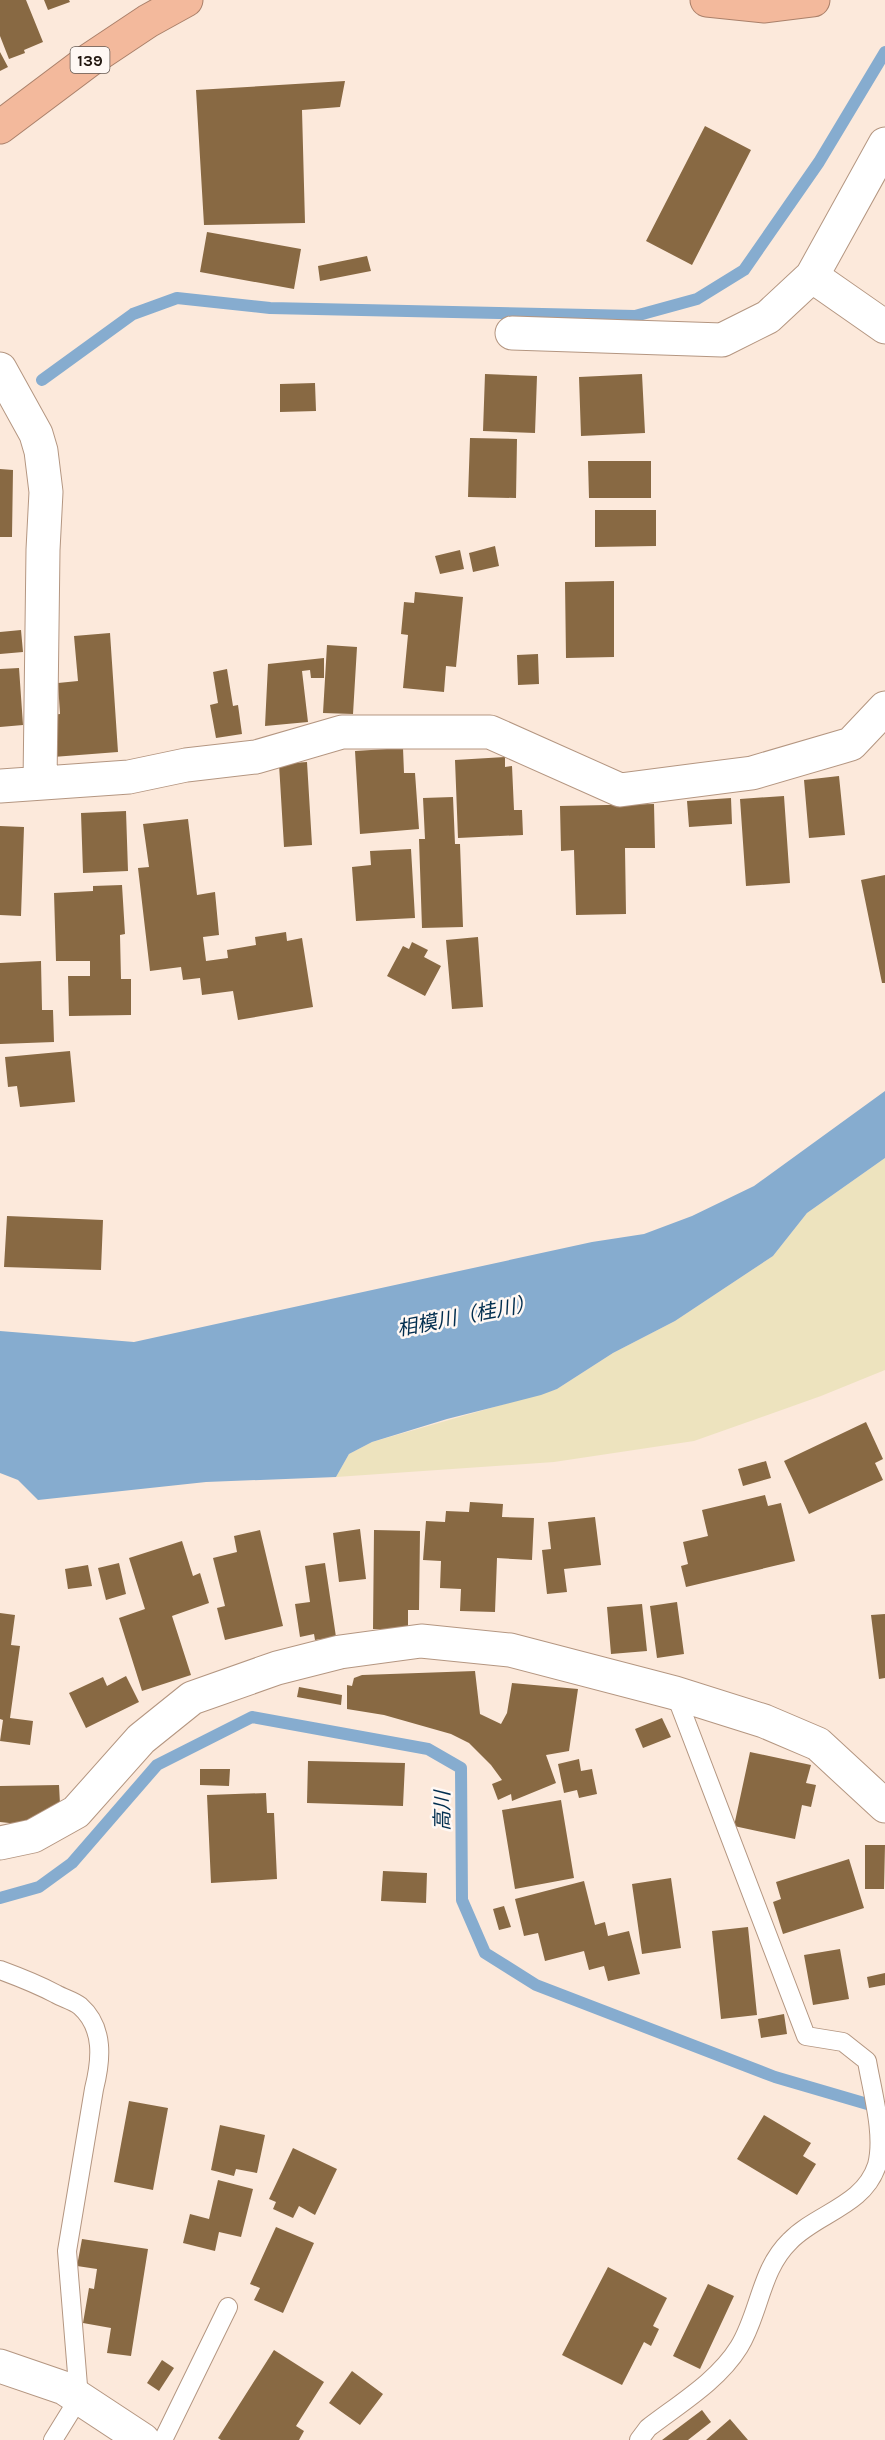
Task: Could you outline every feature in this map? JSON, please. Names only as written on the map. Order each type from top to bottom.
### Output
[{"type":"highway","name":"139","points":[[0,127],[88,61],[148,21],[186,0]]},
{"type":"highway","points":[[707,0],[765,6],[813,0]]},
{"type":"street","points":[[512,333],[722,340],[768,317],[812,276],[885,144]]},
{"type":"street","points":[[812,276],[885,327]]},
{"type":"street","points":[[0,369],[36,434],[41,452],[46,492],[43,549],[40,783]]},
{"type":"street","points":[[0,786],[129,777],[186,765],[256,757],[342,732],[490,732],[620,790],[752,773],[851,744],[885,708]]},
{"type":"street","points":[[0,1843],[33,1836],[76,1812],[141,1739],[192,1698],[277,1668],[340,1652],[421,1641],[510,1650],[675,1693],[764,1721],[819,1744],[885,1806]]},
{"type":"street","points":[[0,2366],[64,2388],[142,2440]]},
{"type":"lane","points":[[639,2440],[648,2428],[719,2373],[731,2359],[741,2345],[773,2259],[791,2239],[858,2196],[878,2164],[880,2128],[867,2061],[843,2042],[806,2036],[675,1693]]},
{"type":"lane","points":[[0,1970],[30,1981],[80,2006],[92,2021],[99,2037],[99,2066],[67,2251],[79,2398],[53,2440]]},
{"type":"lane","points":[[163,2440],[228,2307]]},
{"type":"sand","points":[[885,1158],[885,1370],[821,1396],[694,1441],[554,1462],[336,1477],[349,1454],[372,1442],[557,1389],[613,1353],[675,1321],[773,1256],[807,1213]]},
{"type":"water","name":"相模川（桂川）","points":[[885,1091],[885,1158],[807,1213],[773,1256],[675,1321],[613,1353],[557,1389],[372,1442],[349,1454],[336,1477],[206,1482],[38,1500],[18,1480],[0,1473],[0,1331],[134,1342],[592,1242],[644,1234],[692,1216],[754,1186]]},
{"type":"building","points":[[0,0],[26,0],[43,42],[9,59],[0,36]]},
{"type":"building","points":[[44,0],[69,0],[70,2],[48,10]]},
{"type":"building","points":[[0,52],[8,67],[0,71]]},
{"type":"building","points":[[345,81],[340,107],[302,110],[305,223],[204,225],[196,90]]},
{"type":"building","points":[[705,126],[751,150],[692,265],[646,241]]},
{"type":"building","points":[[207,232],[301,249],[294,289],[200,272]]},
{"type":"building","points":[[367,256],[371,271],[320,281],[318,266]]},
{"type":"building","points":[[485,374],[537,376],[535,433],[483,431]]},
{"type":"building","points":[[642,374],[645,433],[581,436],[579,377]]},
{"type":"building","points":[[315,383],[316,411],[280,412],[280,384]]},
{"type":"building","points":[[470,438],[517,439],[516,498],[468,497]]},
{"type":"building","points":[[588,461],[651,461],[651,498],[589,498]]},
{"type":"building","points":[[0,469],[13,470],[12,537],[0,537]]},
{"type":"building","points":[[595,510],[656,510],[656,546],[595,547]]},
{"type":"building","points":[[495,546],[499,566],[473,572],[469,553]]},
{"type":"building","points":[[460,550],[464,569],[440,574],[435,556]]},
{"type":"building","points":[[614,581],[614,657],[566,658],[565,582]]},
{"type":"building","points":[[415,592],[463,597],[456,667],[446,666],[444,692],[403,688],[408,635],[401,634],[404,602],[414,603]]},
{"type":"building","points":[[21,630],[23,652],[0,654],[0,632]]},
{"type":"building","points":[[110,633],[118,752],[53,757],[51,715],[60,714],[58,683],[78,681],[74,636]]},
{"type":"building","points":[[327,645],[357,647],[353,714],[323,713]]},
{"type":"building","points":[[538,654],[539,684],[518,685],[517,655]]},
{"type":"building","points":[[324,658],[324,678],[311,678],[310,670],[302,671],[308,722],[265,726],[268,664]]},
{"type":"building","points":[[19,668],[23,725],[0,727],[0,669]]},
{"type":"building","points":[[227,669],[233,706],[238,705],[242,734],[216,738],[210,705],[218,703],[213,672]]},
{"type":"building","points":[[403,748],[404,773],[415,773],[419,829],[360,834],[355,751]]},
{"type":"building","points":[[505,757],[505,767],[512,766],[514,810],[522,810],[523,835],[458,838],[455,760]]},
{"type":"building","points":[[307,762],[312,845],[284,847],[279,764]]},
{"type":"building","points":[[839,776],[845,835],[809,838],[804,780]]},
{"type":"building","points":[[784,796],[790,883],[746,886],[740,799]]},
{"type":"building","points":[[453,797],[455,844],[460,844],[463,927],[422,928],[419,839],[425,839],[423,798]]},
{"type":"building","points":[[731,798],[732,824],[689,827],[687,801]]},
{"type":"building","points":[[654,804],[655,848],[625,848],[626,914],[576,915],[574,850],[561,851],[560,806]]},
{"type":"building","points":[[126,811],[128,871],[83,873],[81,813]]},
{"type":"building","points":[[188,819],[197,895],[215,892],[219,935],[203,937],[206,961],[228,958],[227,950],[256,945],[255,937],[286,932],[287,941],[302,938],[313,1007],[238,1020],[233,991],[202,995],[200,978],[183,980],[181,967],[150,971],[138,868],[149,867],[143,824]]},
{"type":"building","points":[[0,826],[24,827],[21,916],[0,915]]},
{"type":"building","points":[[411,849],[415,918],[356,921],[352,867],[371,865],[370,851]]},
{"type":"building","points":[[885,875],[885,983],[882,983],[861,880]]},
{"type":"building","points":[[122,885],[125,934],[120,935],[121,979],[131,979],[131,1015],[69,1016],[68,976],[90,976],[90,961],[56,961],[54,893],[93,891],[93,886]]},
{"type":"building","points":[[478,937],[483,1007],[452,1009],[446,940]]},
{"type":"building","points":[[412,942],[428,950],[424,957],[441,966],[425,996],[387,976],[403,946],[409,949]]},
{"type":"building","points":[[41,961],[42,1010],[53,1010],[54,1042],[0,1044],[0,963]]},
{"type":"building","points":[[70,1051],[75,1102],[20,1107],[17,1086],[8,1087],[5,1057]]},
{"type":"building","points":[[7,1216],[103,1220],[101,1270],[4,1267]]},
{"type":"building","points":[[866,1422],[883,1459],[875,1463],[883,1480],[809,1514],[784,1461]]},
{"type":"building","points":[[766,1461],[771,1478],[743,1486],[738,1469]]},
{"type":"building","points":[[765,1495],[768,1506],[781,1503],[795,1561],[686,1587],[681,1566],[688,1564],[683,1542],[708,1536],[702,1510]]},
{"type":"building","points":[[470,1502],[503,1504],[502,1517],[534,1518],[532,1560],[497,1558],[495,1612],[460,1611],[461,1589],[440,1588],[441,1561],[423,1560],[426,1521],[445,1522],[446,1511],[469,1512]]},
{"type":"building","points":[[595,1517],[601,1565],[564,1569],[567,1592],[547,1594],[542,1550],[551,1549],[548,1522]]},
{"type":"building","points":[[360,1529],[366,1579],[339,1582],[333,1533]]},
{"type":"building","points":[[260,1530],[283,1626],[225,1640],[217,1608],[225,1606],[213,1558],[237,1552],[234,1536]]},
{"type":"building","points":[[374,1530],[420,1531],[419,1610],[408,1610],[408,1630],[373,1629]]},
{"type":"building","points":[[182,1541],[193,1576],[200,1573],[209,1603],[172,1616],[191,1675],[142,1691],[119,1618],[145,1609],[129,1558]]},
{"type":"building","points":[[119,1563],[126,1594],[106,1600],[98,1568]]},
{"type":"building","points":[[325,1563],[336,1637],[315,1640],[314,1634],[300,1637],[295,1604],[310,1602],[305,1566]]},
{"type":"building","points":[[88,1565],[92,1586],[68,1589],[65,1569]]},
{"type":"building","points":[[677,1602],[684,1654],[657,1658],[650,1606]]},
{"type":"building","points":[[642,1604],[647,1651],[611,1654],[607,1607]]},
{"type":"building","points":[[0,1613],[15,1615],[11,1645],[20,1646],[10,1718],[33,1721],[30,1745],[0,1741],[3,1720],[0,1719]]},
{"type":"building","points":[[885,1614],[885,1678],[879,1679],[871,1615]]},
{"type":"building","points":[[475,1671],[480,1714],[501,1724],[507,1713],[512,1683],[578,1689],[569,1751],[546,1755],[556,1783],[512,1801],[511,1794],[498,1800],[492,1784],[502,1780],[469,1743],[451,1734],[384,1715],[347,1709],[347,1685],[352,1686],[354,1678],[362,1675]]},
{"type":"building","points":[[126,1676],[139,1702],[86,1728],[69,1693],[103,1677],[107,1686]]},
{"type":"building","points":[[299,1687],[342,1695],[341,1705],[297,1697]]},
{"type":"building","points":[[662,1718],[671,1737],[643,1748],[635,1729]]},
{"type":"building","points":[[750,1752],[811,1765],[806,1783],[816,1785],[811,1807],[802,1805],[795,1839],[734,1826]]},
{"type":"building","points":[[579,1759],[581,1771],[592,1769],[597,1794],[579,1798],[577,1790],[564,1793],[558,1764]]},
{"type":"building","points":[[308,1761],[405,1763],[403,1806],[307,1803]]},
{"type":"building","points":[[200,1769],[230,1769],[229,1786],[200,1785]]},
{"type":"building","points":[[59,1785],[60,1804],[28,1825],[0,1822],[0,1786]]},
{"type":"building","points":[[266,1793],[267,1813],[274,1813],[277,1879],[211,1883],[207,1795]]},
{"type":"building","points":[[561,1800],[574,1878],[515,1889],[502,1810]]},
{"type":"building","points":[[865,1845],[885,1845],[884,1889],[865,1889]]},
{"type":"building","points":[[849,1859],[864,1908],[783,1934],[773,1902],[781,1899],[776,1882]]},
{"type":"building","points":[[383,1871],[427,1873],[426,1903],[381,1901]]},
{"type":"building","points":[[671,1878],[681,1948],[642,1954],[632,1884]]},
{"type":"building","points":[[584,1881],[595,1925],[605,1922],[608,1936],[629,1931],[640,1974],[608,1981],[604,1966],[589,1970],[584,1951],[545,1961],[538,1933],[524,1936],[515,1899]]},
{"type":"building","points":[[504,1906],[511,1927],[499,1930],[493,1909]]},
{"type":"building","points":[[748,1927],[757,2015],[721,2019],[712,1931]]},
{"type":"building","points":[[840,1949],[849,1999],[813,2005],[804,1955]]},
{"type":"building","points":[[885,1973],[885,1985],[869,1988],[867,1977]]},
{"type":"building","points":[[784,2014],[787,2034],[761,2038],[758,2019]]},
{"type":"building","points":[[129,2101],[168,2108],[153,2190],[114,2182]]},
{"type":"building","points":[[764,2115],[811,2143],[803,2156],[816,2164],[797,2195],[737,2159]]},
{"type":"building","points":[[220,2125],[265,2135],[257,2173],[236,2169],[234,2176],[211,2170]]},
{"type":"building","points":[[293,2148],[337,2169],[315,2215],[299,2206],[293,2218],[273,2209],[276,2202],[269,2199]]},
{"type":"building","points":[[218,2180],[253,2189],[241,2237],[219,2232],[215,2251],[183,2243],[190,2214],[209,2219]]},
{"type":"building","points":[[276,2227],[314,2243],[283,2313],[254,2300],[260,2288],[250,2284]]},
{"type":"building","points":[[82,2239],[148,2249],[131,2356],[107,2353],[111,2328],[83,2323],[89,2288],[94,2289],[97,2269],[77,2266]]},
{"type":"building","points":[[608,2267],[667,2298],[653,2326],[659,2329],[651,2346],[644,2342],[622,2385],[562,2355]]},
{"type":"building","points":[[708,2284],[734,2296],[700,2369],[673,2356]]},
{"type":"building","points":[[274,2350],[324,2382],[296,2426],[304,2431],[299,2440],[221,2440],[218,2438]]},
{"type":"building","points":[[162,2360],[174,2368],[159,2391],[147,2383]]},
{"type":"building","points":[[352,2371],[383,2394],[360,2425],[329,2403]]},
{"type":"building","points":[[702,2410],[711,2422],[688,2440],[662,2440]]},
{"type":"building","points":[[730,2419],[748,2440],[706,2440]]},
{"type":"waterway","points":[[42,380],[133,314],[177,298],[270,308],[635,316],[697,299],[744,270],[819,162],[885,52]]},
{"type":"waterway","name":"高川","points":[[0,1898],[39,1887],[72,1863],[157,1765],[252,1717],[428,1749],[461,1768],[462,1900],[485,1953],[536,1985],[775,2077],[881,2108]]}]
